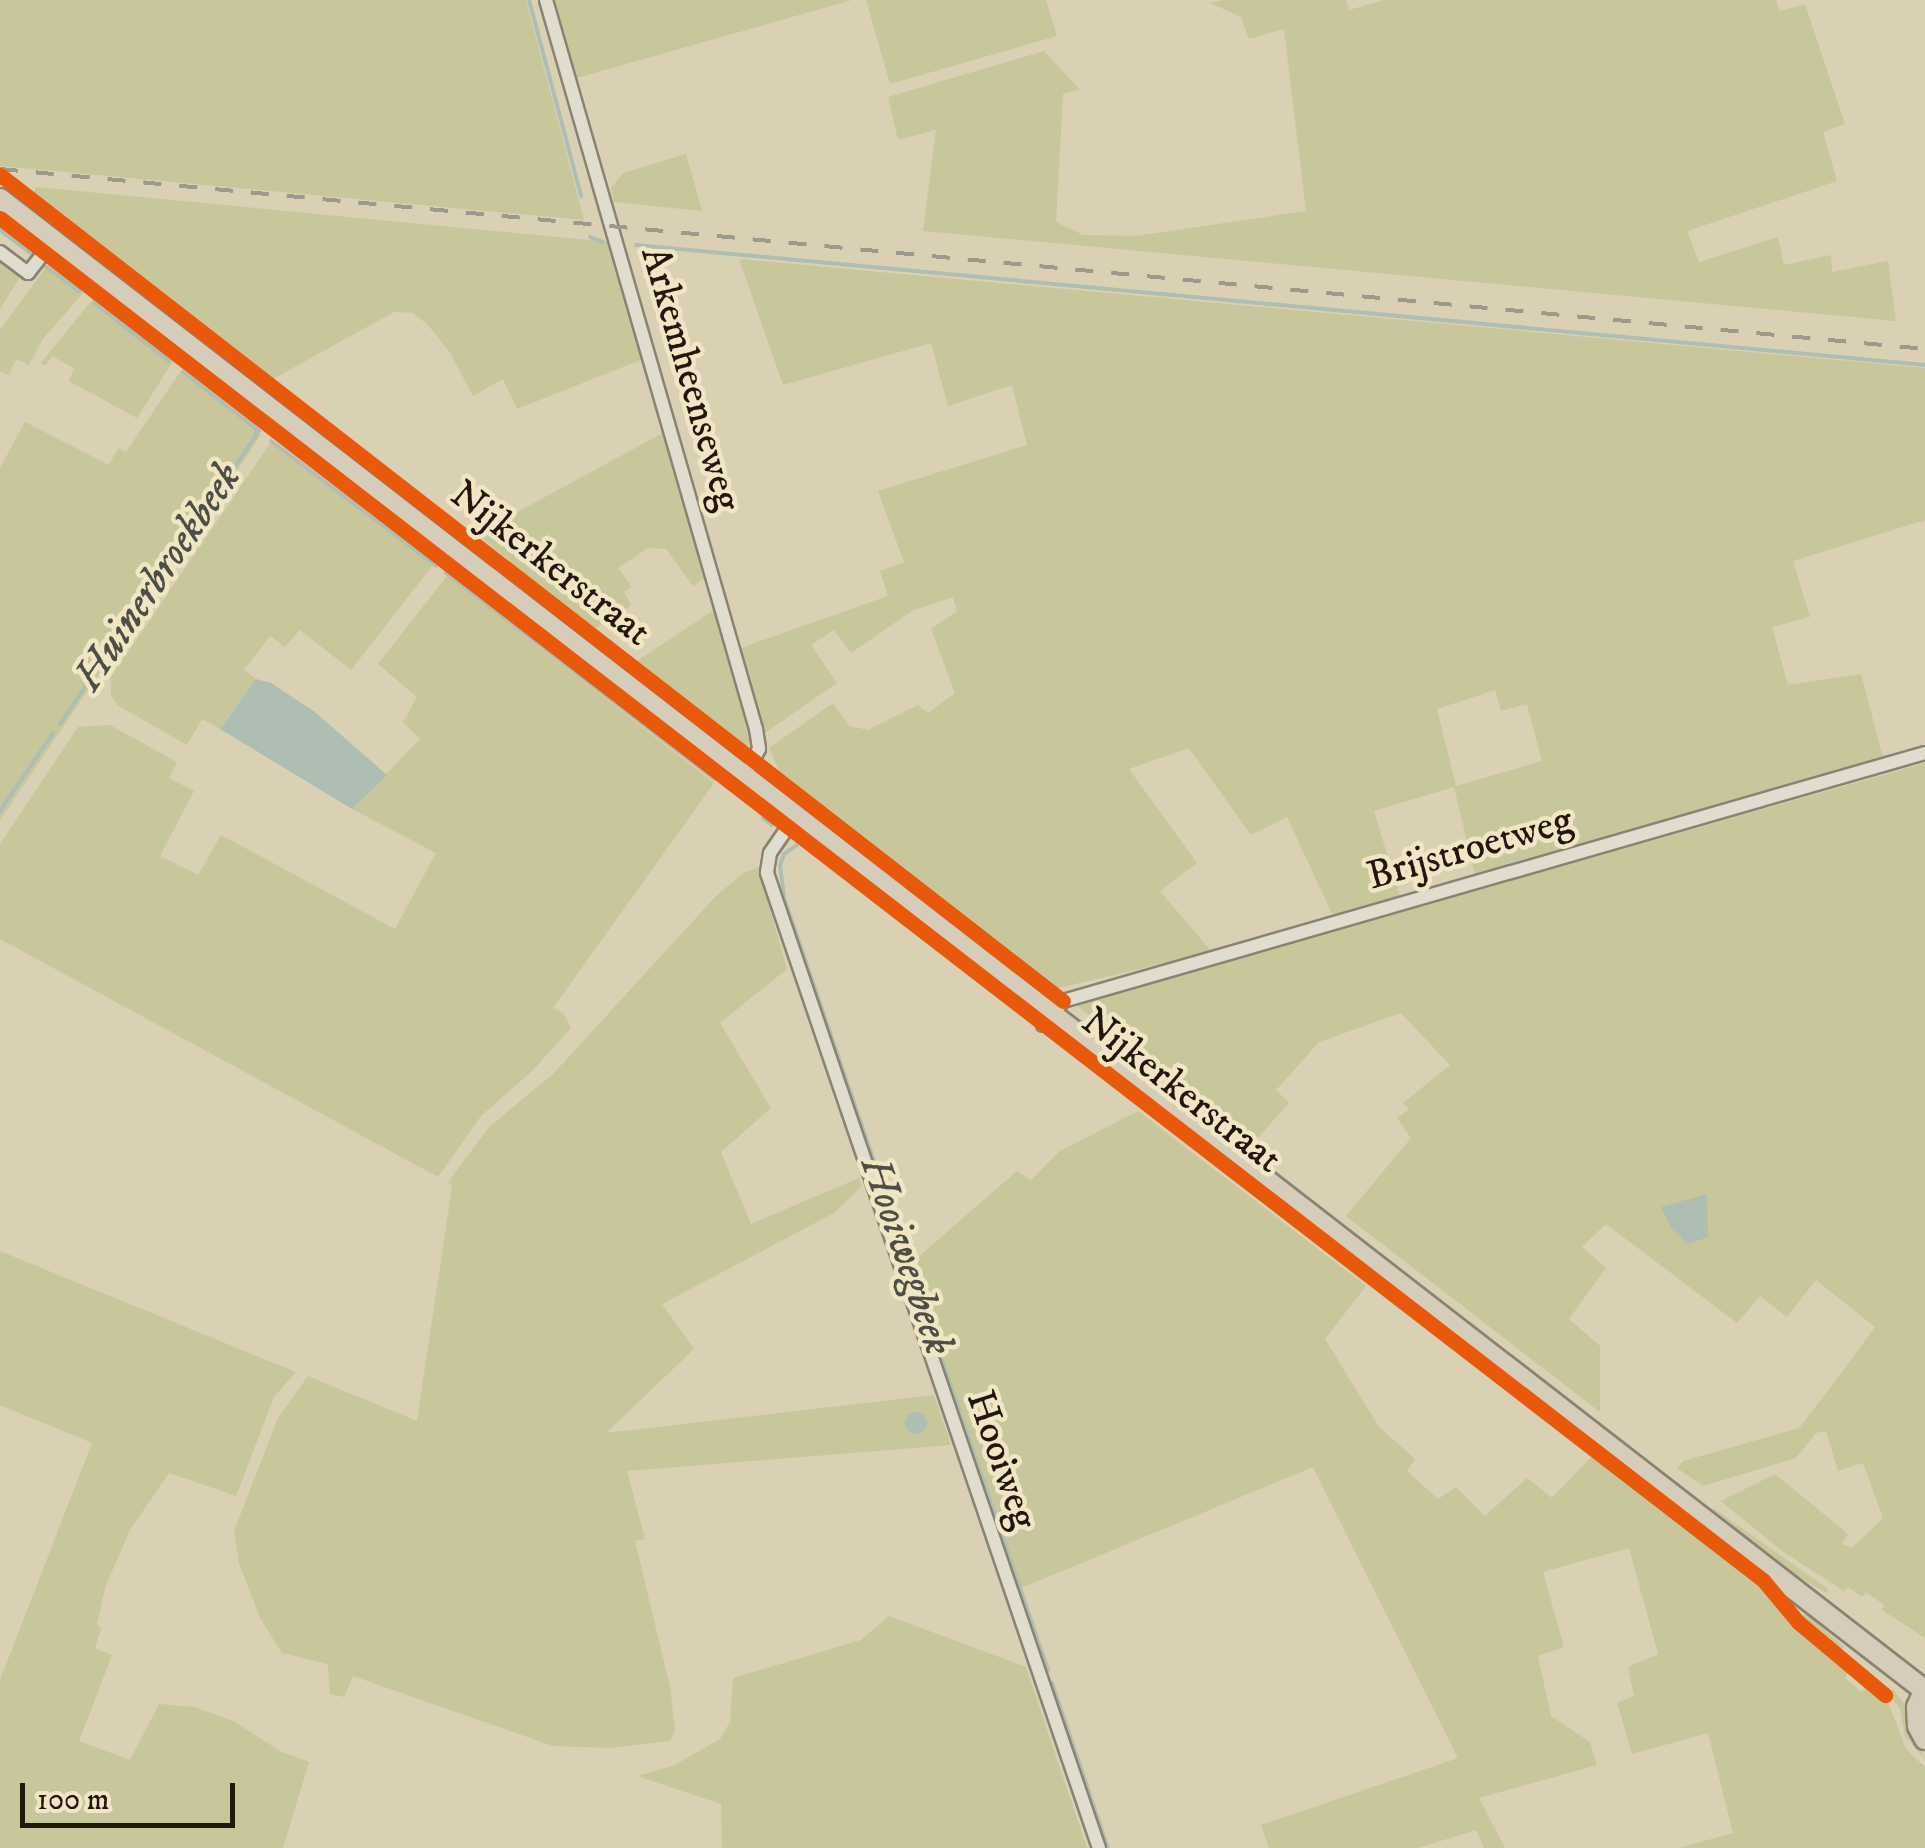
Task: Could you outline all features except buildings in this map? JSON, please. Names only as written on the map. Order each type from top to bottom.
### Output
[{"type":"main road","name":"Nijkerkerstraat","points":[[0,199],[797,814],[1047,1019],[1924,1690]]},
{"type":"main road","points":[[1924,1690],[1917,1707],[1918,1726],[1925,1739]]},
{"type":"street","name":"Arkemheenseweg","points":[[546,0],[756,728],[759,749],[745,775]]},
{"type":"street","points":[[0,252],[28,273],[53,241]]},
{"type":"street","name":"Brijstroetweg","points":[[1047,1019],[1063,1001],[1925,753]]},
{"type":"street","name":"Hooiweg","points":[[797,814],[770,853],[767,873],[1099,1848]]},
{"type":"green space","points":[[0,0],[526,0],[584,220],[0,166]]},
{"type":"green space","points":[[550,0],[852,0],[573,79]]},
{"type":"green space","points":[[866,0],[1046,0],[1057,36],[890,84]]},
{"type":"green space","points":[[1346,0],[1349,10],[1384,0],[1776,0],[1780,11],[1805,4],[1845,124],[1823,132],[1837,181],[1687,231],[1699,262],[1778,237],[1784,265],[1831,255],[1832,272],[1888,261],[1896,321],[923,231],[936,130],[898,140],[888,97],[1044,51],[1079,89],[1063,94],[1056,222],[1083,235],[1136,236],[1306,211],[1284,29],[1249,39],[1241,17],[1210,3]]},
{"type":"green space","points":[[686,154],[702,211],[614,202],[611,188],[623,173]]},
{"type":"green space","points":[[36,187],[610,242],[643,359],[517,409],[503,379],[473,396],[449,351],[427,324],[412,313],[394,312],[273,379],[33,194]]},
{"type":"green space","points":[[0,257],[20,277],[0,309]]},
{"type":"green space","points":[[739,259],[1925,368],[1925,520],[1793,561],[1810,617],[1772,627],[1788,685],[1861,674],[1883,758],[1475,875],[1454,787],[1374,811],[1400,897],[1333,916],[1287,817],[1251,835],[1189,748],[1129,769],[1197,863],[1160,891],[1212,952],[1054,989],[783,780],[769,748],[833,703],[849,726],[868,730],[918,705],[928,713],[955,693],[931,629],[957,611],[953,597],[912,611],[851,653],[834,630],[811,645],[837,683],[765,733],[741,648],[888,596],[880,571],[904,562],[878,491],[1027,445],[1012,385],[948,406],[931,343],[783,385]],"holes":[[[1495,690],[1501,711],[1527,704],[1542,761],[1456,786],[1437,709]]]},
{"type":"green space","points":[[49,263],[84,292],[43,339],[29,365],[17,359],[8,375],[0,371],[0,330]]},
{"type":"green space","points":[[96,295],[175,358],[137,418],[69,381],[74,368],[52,356],[45,366],[41,363]]},
{"type":"green space","points":[[180,372],[261,435],[0,820],[0,468],[25,422],[109,465],[118,448],[126,452]]},
{"type":"green space","points":[[663,433],[705,578],[693,586],[666,549],[648,548],[618,568],[632,587],[624,592],[631,605],[593,630],[477,534]]},
{"type":"green space","points":[[271,442],[433,565],[351,670],[300,630],[285,647],[270,636],[244,670],[256,679],[220,729],[202,719],[187,745],[117,705],[111,695],[111,677]]},
{"type":"green space","points":[[447,576],[714,783],[553,1008],[563,1013],[571,1028],[532,1071],[481,1116],[438,1177],[0,939],[0,844],[78,727],[110,725],[177,762],[169,778],[194,791],[160,856],[198,875],[221,835],[395,929],[436,853],[352,809],[420,739],[403,722],[417,697],[378,664]]},
{"type":"green space","points":[[714,610],[749,733],[750,743],[745,750],[634,663]]},
{"type":"green space","points":[[1925,763],[1925,1638],[1882,1610],[1884,1605],[1866,1592],[1862,1597],[1848,1587],[1844,1591],[1782,1551],[1721,1501],[1775,1474],[1848,1534],[1842,1544],[1852,1548],[1883,1518],[1863,1463],[1838,1471],[1826,1431],[1816,1433],[1796,1458],[1703,1486],[1677,1468],[1683,1461],[1799,1428],[1836,1380],[1875,1327],[1816,1280],[1787,1317],[1760,1296],[1737,1323],[1606,1224],[1582,1247],[1606,1268],[1569,1319],[1600,1346],[1600,1412],[1346,1216],[1411,1138],[1397,1118],[1409,1109],[1403,1103],[1450,1065],[1401,1013],[1319,1042],[1276,1090],[1289,1103],[1253,1143],[1076,1005]]},
{"type":"green space","points":[[758,867],[787,969],[720,1023],[771,1108],[721,1152],[751,1224],[859,1178],[862,1186],[834,1213],[662,1304],[694,1349],[606,1433],[934,1395],[951,1445],[627,1471],[645,1539],[635,1541],[670,1687],[675,1730],[670,1741],[609,1748],[553,1746],[353,1676],[344,1697],[330,1694],[328,1664],[282,1653],[260,1618],[239,1563],[234,1531],[278,1418],[308,1376],[417,1421],[452,1187],[448,1182],[489,1127],[554,1073],[716,896],[742,874]]},
{"type":"green space","points":[[1138,1111],[1366,1286],[1325,1339],[1379,1427],[1415,1459],[1407,1471],[1438,1499],[1456,1487],[1485,1516],[1527,1478],[1552,1498],[1594,1454],[1760,1581],[1791,1621],[1835,1657],[1848,1673],[1845,1678],[1861,1692],[1866,1687],[1888,1702],[1906,1749],[1925,1767],[1925,1848],[1679,1848],[1733,1833],[1708,1733],[1632,1754],[1617,1702],[1634,1696],[1628,1667],[1658,1654],[1629,1548],[1543,1572],[1564,1647],[1538,1656],[1551,1716],[1590,1742],[1597,1765],[1479,1798],[1505,1848],[1484,1848],[1476,1830],[1418,1848],[1269,1848],[1261,1825],[1458,1758],[1313,1467],[1019,1589],[908,1266],[1017,1171],[1031,1180],[1060,1151]]},
{"type":"green space","points":[[0,1251],[296,1372],[274,1397],[236,1496],[169,1473],[130,1530],[106,1585],[97,1624],[101,1629],[95,1648],[112,1655],[79,1741],[130,1760],[159,1704],[195,1707],[235,1722],[280,1751],[309,1762],[283,1848],[0,1848],[0,1680],[92,1443],[0,1405]]},
{"type":"green space","points":[[1713,1508],[1828,1589],[1826,1593],[1790,1572],[1713,1513]]},
{"type":"green space","points":[[1807,1614],[1844,1647],[1839,1652],[1796,1616]]},
{"type":"green space","points":[[889,1616],[1026,1667],[1087,1848],[722,1848],[721,1804],[637,1776],[673,1766],[720,1739],[730,1722],[733,1678],[861,1640]]},
{"type":"green space","points":[[1893,1689],[1908,1709],[1925,1760],[1905,1736],[1900,1709],[1889,1694]]},
{"type":"shaded area","points":[[256,679],[271,683],[315,712],[387,775],[352,809],[220,729]]},
{"type":"shaded area","points":[[1707,1194],[1708,1237],[1688,1244],[1671,1228],[1661,1207]]},
{"type":"shaded area","points":[[916,1412],[924,1415],[924,1431],[916,1434],[908,1431],[905,1423],[908,1415]]},
{"type":"waterway","points":[[529,0],[581,196]]},
{"type":"waterway","points":[[0,230],[30,253]]},
{"type":"waterway","points":[[590,237],[603,242]]},
{"type":"waterway","points":[[636,245],[1925,365]]},
{"type":"waterway","points":[[46,267],[79,291]]},
{"type":"waterway","points":[[94,303],[169,361]]},
{"type":"waterway","points":[[183,372],[259,431]]},
{"type":"waterway","name":"Huinerbroekbeek","points":[[60,724],[257,434],[256,429]]},
{"type":"waterway","name":"Hooiwegbeek","points":[[271,441],[436,566]]},
{"type":"waterway","name":"Hooiwegbeek","points":[[446,573],[714,779]]},
{"type":"waterway","name":"Huinerbroekbeek","points":[[0,811],[53,733]]},
{"type":"waterway","name":"Hooiwegbeek","points":[[763,818],[772,825]]},
{"type":"waterway","name":"Hooiwegbeek","points":[[797,845],[784,854],[780,865],[784,898],[1048,1670]]},
{"type":"waterway","name":"Hooiwegbeek","points":[[1052,1683],[1108,1848]]},
{"type":"railway","points":[[0,169],[1925,349]]},
{"type":"cycle path","points":[[0,175],[1063,1001]]},
{"type":"cycle path","points":[[0,218],[1763,1580],[1798,1622],[1885,1695]]}]
